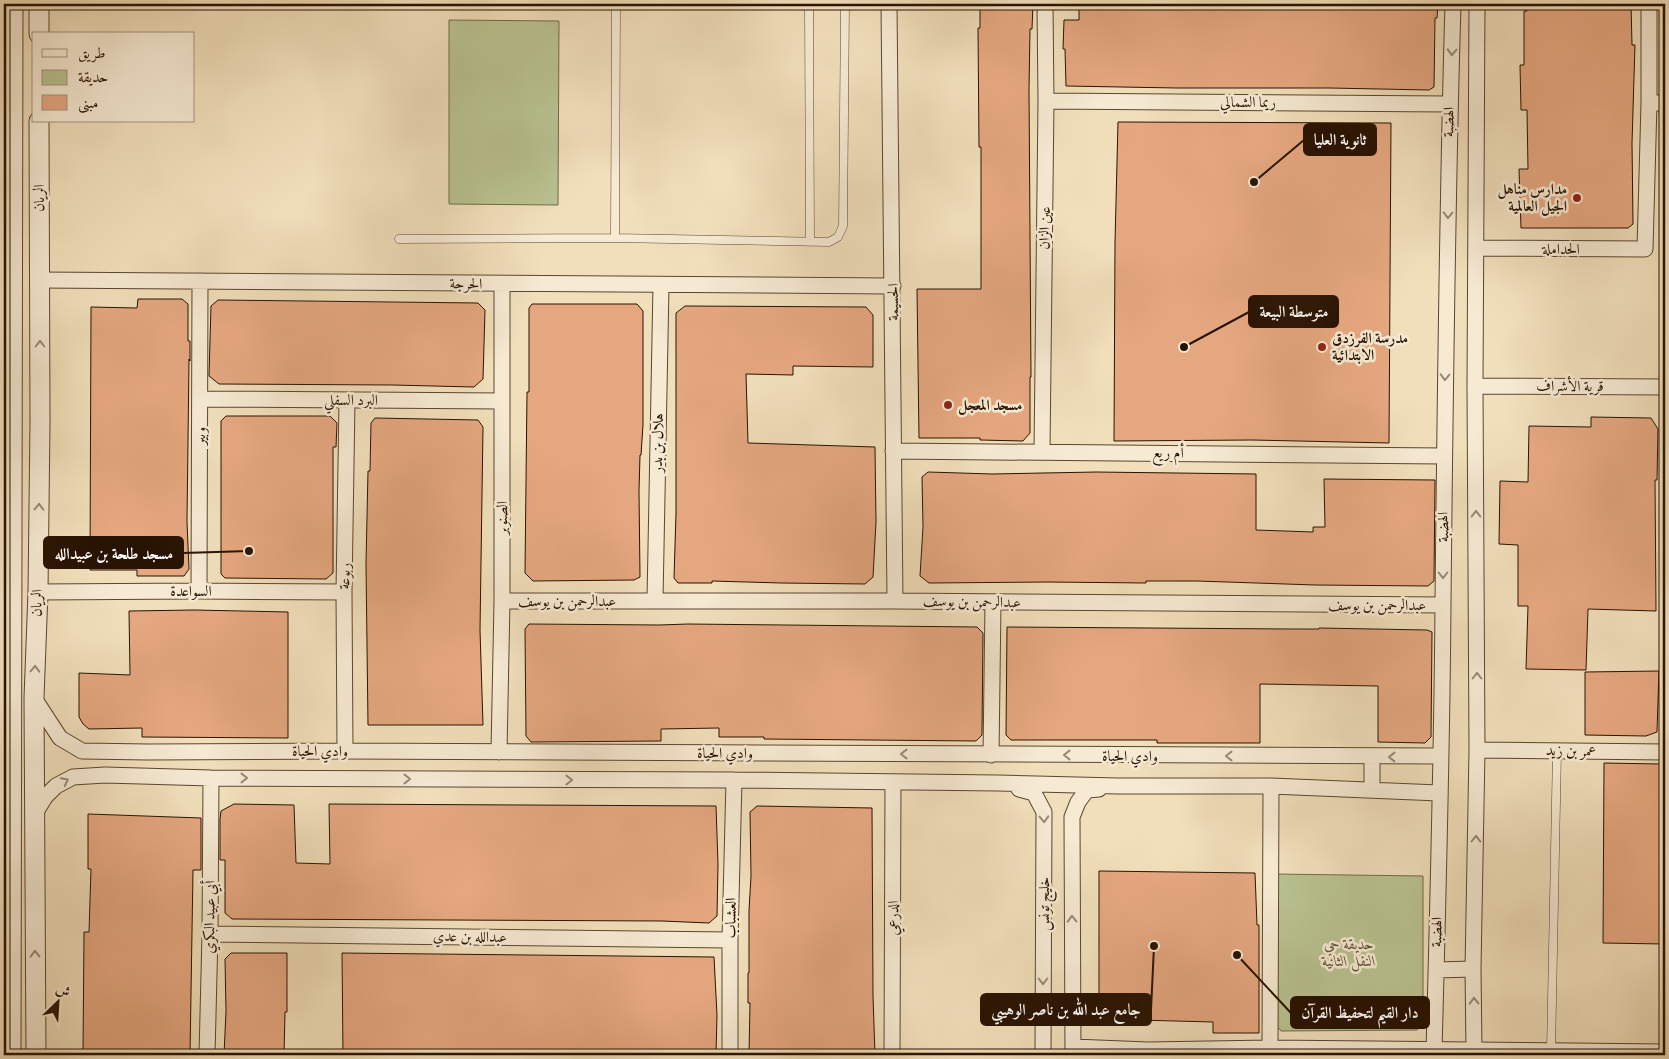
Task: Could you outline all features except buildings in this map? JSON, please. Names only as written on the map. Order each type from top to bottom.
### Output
[{"type":"street","name":"الريان","points":[[11,1055],[8,873],[12,773],[12,421],[8,200],[13,4]]},
{"type":"street","points":[[39,4],[39,32]]},
{"type":"street","name":"الحسيمة","points":[[889,4],[895,601]]},
{"type":"street","name":"عين الزان","points":[[1042,452],[1046,4]]},
{"type":"street","points":[[1649,4],[1649,103],[1665,103]]},
{"type":"street","points":[[1452,16],[1477,17]]},
{"type":"street","name":"الهضبة","points":[[1434,1051],[1452,16]]},
{"type":"street","name":"الهضبة","points":[[1474,1050],[1473,969],[1477,750],[1475,386],[1477,17]]},
{"type":"street","name":"ريما الشمالي","points":[[1046,101],[1449,104]]},
{"type":"street","name":"الحداملة","points":[[1476,248],[1645,249],[1649,103]]},
{"type":"street","name":"الريان","points":[[36,1055],[33,816],[40,422],[39,122]]},
{"type":"street","name":"الحرجة","points":[[39,280],[661,286],[893,286]]},
{"type":"street","name":"وبير","points":[[199,591],[200,281]]},
{"type":"street","name":"الصنوبر","points":[[499,752],[502,601],[502,284]]},
{"type":"street","name":"هلال بن بدر","points":[[655,600],[661,286]]},
{"type":"street","name":"قرية الأشراف","points":[[1475,386],[1665,387]]},
{"type":"street","name":"البرد السفلي","points":[[200,399],[502,401]]},
{"type":"street","name":"ربوعة","points":[[345,751],[344,592],[347,400]]},
{"type":"street","points":[[12,421],[40,422]]},
{"type":"street","name":"أم ريع","points":[[893,451],[1444,456]]},
{"type":"street","name":"السواعدة","points":[[38,592],[344,592]]},
{"type":"street","name":"عبدالرحمن بن يوسف","points":[[502,601],[895,601],[1443,605]]},
{"type":"street","points":[[991,755],[993,602]]},
{"type":"street","name":"وادي الحياة","points":[[34,698],[60,738],[82,751],[1440,756]]},
{"type":"street","name":"عمر بن زيد","points":[[1477,750],[1665,752]]},
{"type":"street","points":[[127,752],[127,776]]},
{"type":"street","points":[[1372,757],[1372,790]]},
{"type":"street","points":[[4,795],[12,773]]},
{"type":"street","name":"وادي الحياة","points":[[33,816],[45,797],[56,786],[73,777],[127,776],[1271,786],[1439,793]]},
{"type":"street","name":"أبي عبيد البكري","points":[[207,1055],[211,778]]},
{"type":"street","name":"العشباب","points":[[730,1055],[730,940],[734,780]]},
{"type":"street","name":"الدرعي","points":[[892,1055],[893,782]]},
{"type":"street","name":"خليج تونس","points":[[998,783],[1034,793],[1044,812],[1043,1055]]},
{"type":"street","name":"خليج تونس","points":[[1073,1051],[1072,817],[1078,802],[1087,790],[1118,786]]},
{"type":"street","points":[[1270,1048],[1271,786]]},
{"type":"street","name":"عبدالله بن عدي","points":[[210,934],[730,940]]},
{"type":"street","points":[[1436,970],[1473,969]]},
{"type":"street","points":[[1073,1051],[1166,1052],[1270,1048],[1665,1052]]},
{"type":"lane","points":[[615,238],[616,4]]},
{"type":"lane","points":[[809,4],[810,242]]},
{"type":"lane","points":[[400,239],[615,238],[829,242],[838,236],[843,226],[845,4]]},
{"type":"lane","points":[[1551,1051],[1557,751]]},
{"type":"green space","points":[[449,20],[559,21],[558,205],[449,204]]},
{"type":"green space","name":"حديقة حي النفل الثانية","points":[[1275,874],[1423,876],[1423,1025],[1417,1030],[1281,1031],[1275,1024]]},
{"type":"place","name":"ثانوية العليا","points":[[1254,182]]},
{"type":"place","name":"مدارس مناهل الجيل العالمية","points":[[1577,198]]},
{"type":"place","name":"متوسطة البيعة","points":[[1184,347]]},
{"type":"place","name":"مدرسة الفرزدق الابتدائية","points":[[1322,347]]},
{"type":"place","name":"مسجد المعجل","points":[[948,405]]},
{"type":"place","name":"مسجد طلحة بن عبيدالله","points":[[249,551]]},
{"type":"place","name":"جامع عبد الله بن ناصر الوهيبي","points":[[1154,946]]},
{"type":"place","name":"دار القيم لتحفيظ القرآن","points":[[1237,955]]}]
